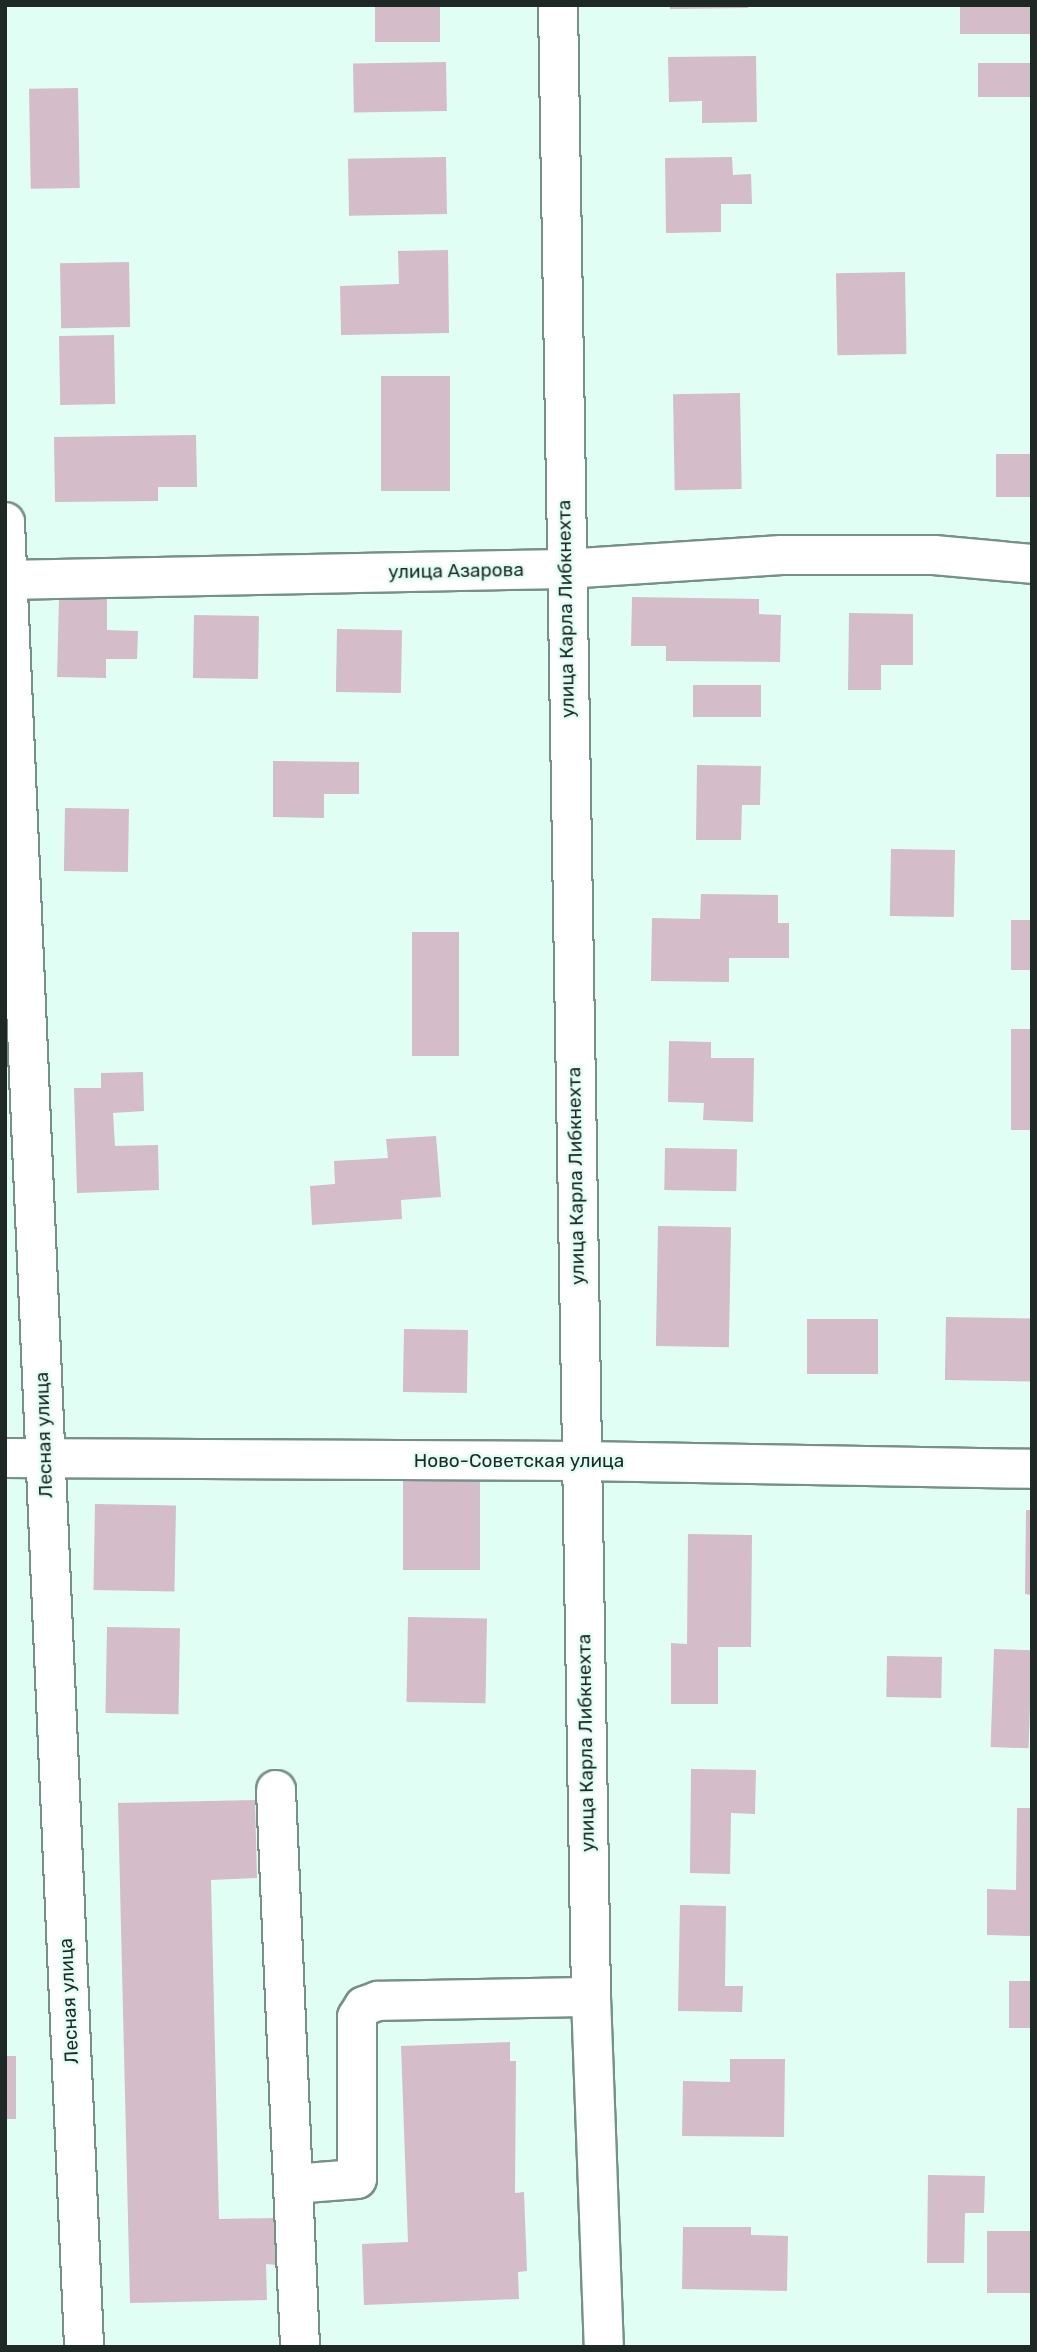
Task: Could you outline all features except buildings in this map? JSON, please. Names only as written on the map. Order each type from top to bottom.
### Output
[{"type":"street","name":"улица Карла Либкнехта","points":[[558,5],[565,569],[591,1997],[604,2347]]},
{"type":"street","name":"Лесная улица","points":[[5,522],[84,2347]]},
{"type":"street","name":"улица Азарова","points":[[6,580],[565,569],[782,555],[934,555],[1032,564]]},
{"type":"street","name":"Ново-Советская улица","points":[[5,1458],[581,1461],[1032,1469]]},
{"type":"street","points":[[276,1790],[300,2347]]},
{"type":"street","points":[[293,2185],[357,2179],[357,2017],[364,2006],[378,2001],[591,1997]]}]
